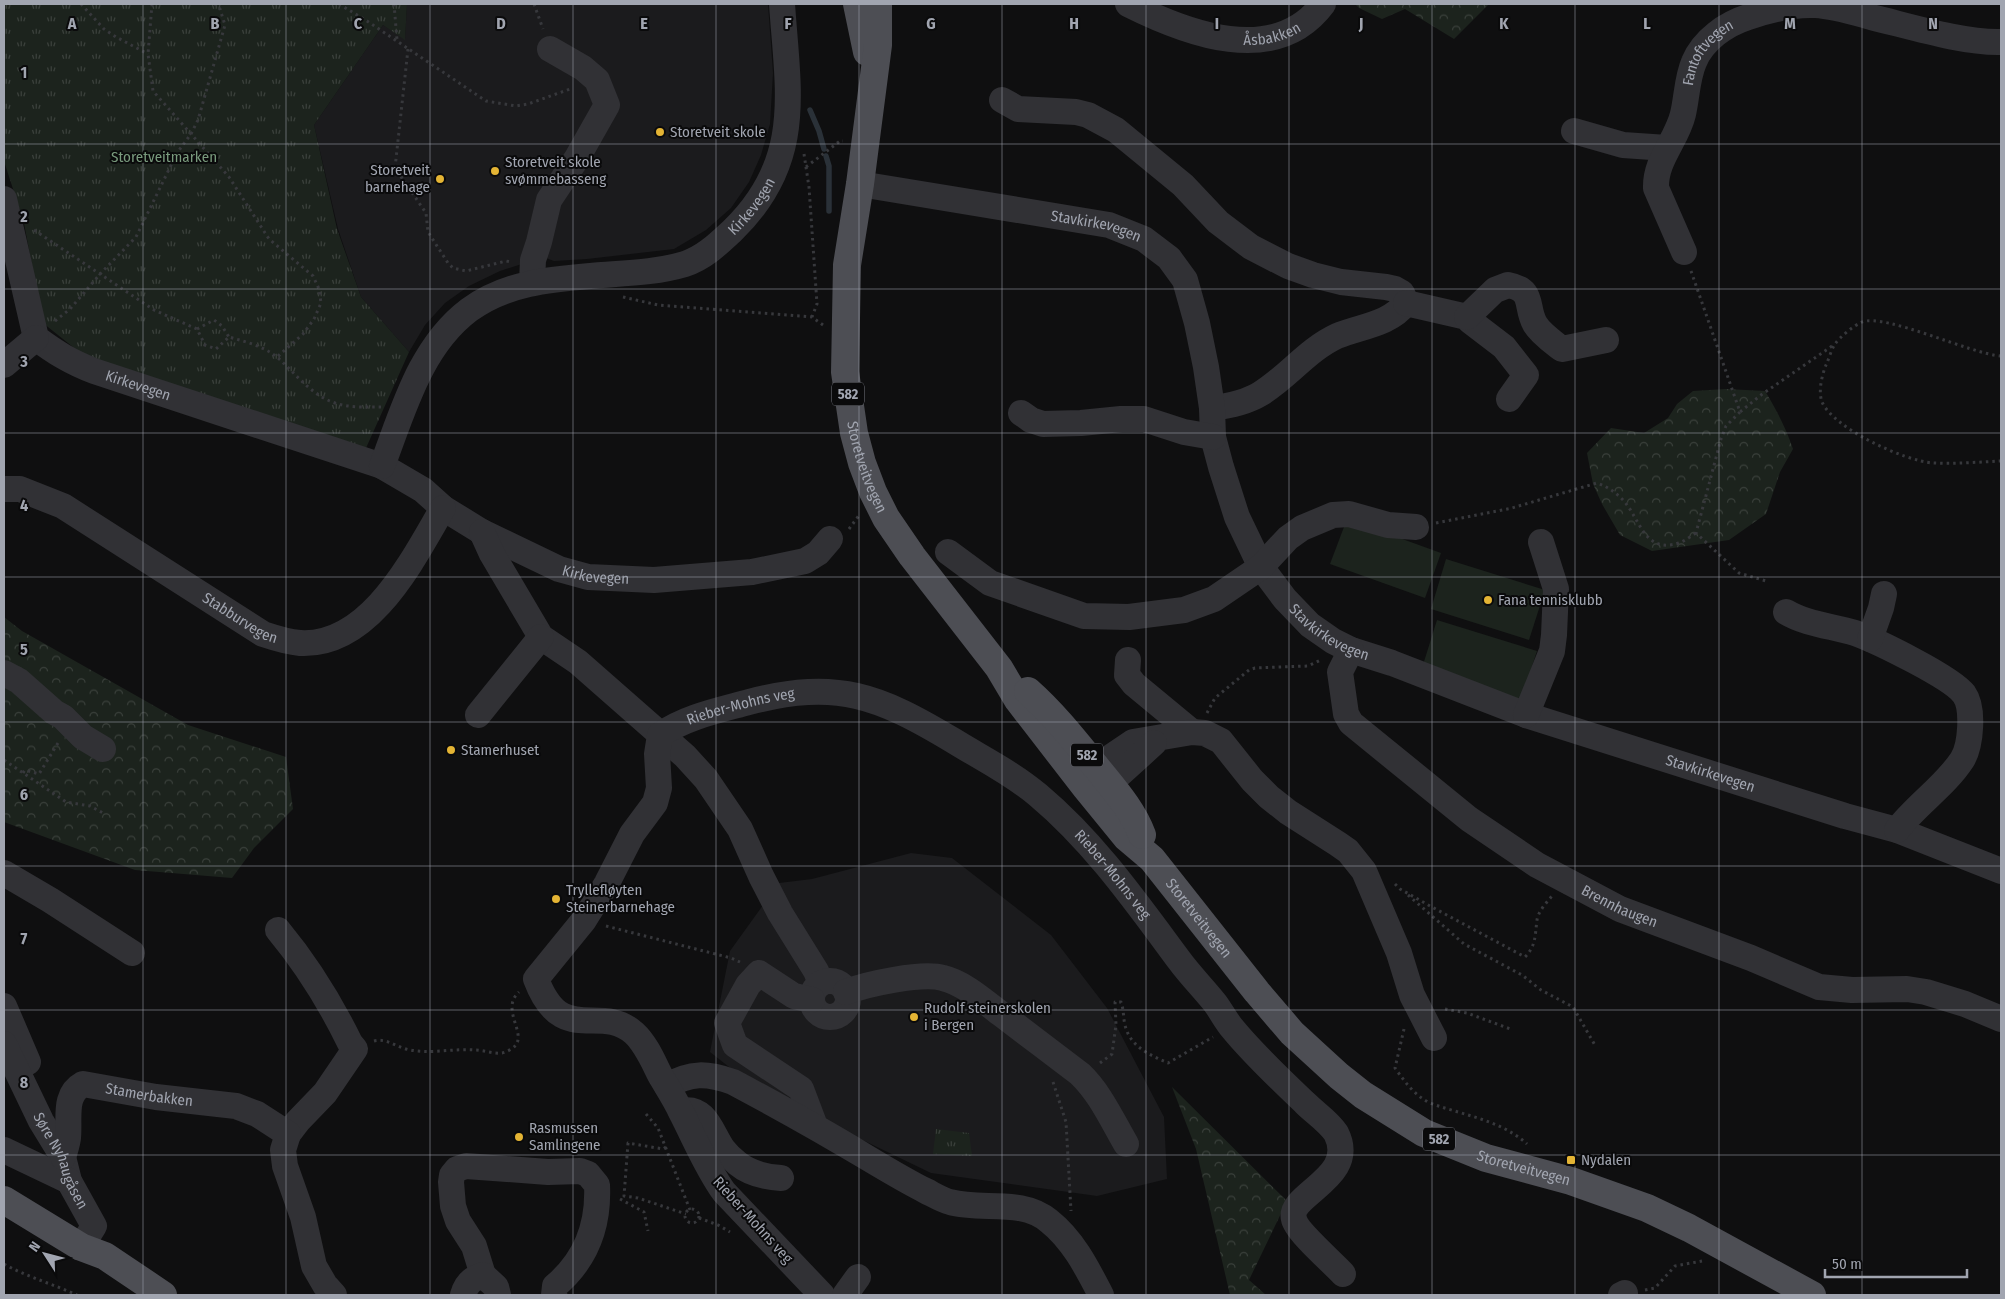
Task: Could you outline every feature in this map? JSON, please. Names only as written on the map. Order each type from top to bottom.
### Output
[{"type":"main road","name":"Storetveitvegen","points":[[857,4],[873,78]]},
{"type":"main road","name":"Storetveitvegen","points":[[878,4],[878,45],[860,184],[847,265],[844,347],[849,401],[862,463],[873,492],[886,518],[956,615],[999,668],[1020,684],[1059,721],[1097,780],[1140,828],[1152,859],[1244,977],[1292,1033],[1339,1076],[1387,1111],[1424,1132],[1460,1149],[1571,1181],[1647,1208],[1689,1228],[1812,1295]]},
{"type":"main road","points":[[4,1200],[81,1247],[105,1256],[163,1295]]},
{"type":"main road","points":[[81,1247],[103,1275],[134,1295]]},
{"type":"street","name":"Kirkevegen","points":[[382,466],[404,407],[430,353],[456,321],[486,300],[532,276],[657,270],[684,264],[701,258],[741,222],[771,182],[786,138],[788,87],[782,4]]},
{"type":"street","name":"Åsbakken","points":[[1128,4],[1156,18],[1202,34],[1237,40],[1261,38],[1294,29],[1313,16],[1323,4]]},
{"type":"street","name":"Fantoftvegen","points":[[1684,252],[1656,188],[1656,181],[1667,148],[1680,122],[1694,61],[1702,48],[1720,31],[1735,22],[1795,6],[1843,6],[1931,31],[1990,42],[2001,42]]},
{"type":"street","points":[[532,276],[549,200],[577,158],[607,105],[597,80],[583,68],[550,49]]},
{"type":"street","points":[[1002,100],[1018,109],[1088,114],[1116,130],[1183,185],[1218,222],[1251,247],[1288,266],[1313,275],[1341,282],[1386,286],[1395,289],[1402,293],[1406,303]]},
{"type":"street","points":[[1574,131],[1623,145],[1667,148]]},
{"type":"street","name":"Stavkirkevegen","points":[[860,184],[1109,224],[1144,238],[1170,258],[1185,280],[1197,323],[1212,408],[1213,436],[1237,517],[1261,567],[1285,600],[1310,625],[1342,646],[1392,663],[1526,715],[1845,816],[1897,830],[2001,871]]},
{"type":"street","points":[[4,365],[36,338],[5,204]]},
{"type":"street","points":[[1467,317],[1495,290],[1508,284],[1522,289],[1528,298],[1535,324],[1562,349],[1606,340]]},
{"type":"street","points":[[1406,303],[1467,317],[1470,322],[1504,347],[1526,375],[1509,399]]},
{"type":"street","points":[[1212,408],[1244,402],[1259,395],[1318,348],[1337,336],[1392,317],[1406,303]]},
{"type":"street","name":"Kirkevegen","points":[[36,338],[69,362],[382,466],[423,490],[443,508],[482,532],[559,569],[576,575],[625,580],[712,576],[792,565],[805,561],[818,552],[830,539]]},
{"type":"street","points":[[1021,413],[1031,420],[1043,424],[1080,423],[1121,418],[1144,419],[1184,432],[1213,436]]},
{"type":"street","name":"Stabburvegen","points":[[4,489],[20,489],[63,506],[262,634],[300,643],[322,641],[343,633],[365,619],[399,578],[443,508]]},
{"type":"street","points":[[948,552],[990,583],[1084,616],[1095,618],[1129,617],[1184,610],[1214,599],[1261,567],[1288,538],[1302,528],[1332,515],[1349,514],[1388,525],[1416,528]]},
{"type":"street","points":[[482,532],[492,554],[541,637],[578,662],[686,756],[706,779],[740,830],[776,905],[816,971],[817,991],[814,1006],[822,1014],[834,1016],[844,1010],[847,1004],[846,992],[861,986],[916,977],[941,977],[953,981],[984,1002],[1089,1082],[1126,1144]]},
{"type":"street","points":[[1526,715],[1552,651],[1554,635],[1556,589],[1541,542]]},
{"type":"street","points":[[1870,639],[1884,594]]},
{"type":"street","points":[[1786,612],[1794,617],[1853,632],[1870,639],[1948,679],[1959,688],[1969,703],[1970,726],[1968,745],[1962,760],[1907,816],[1897,830]]},
{"type":"street","points":[[478,716],[541,637]]},
{"type":"street","name":"Brennhaugen","points":[[1342,646],[1340,672],[1346,714],[1351,723],[1469,818],[1538,865],[1620,909],[1751,958],[1819,987],[1852,990],[1907,989],[1926,992],[1965,1004],[2001,1019]]},
{"type":"street","points":[[1128,660],[1127,675],[1134,684],[1198,732],[1221,741],[1252,780],[1269,797],[1288,812],[1338,844],[1357,861],[1368,879],[1396,944],[1417,1004],[1434,1038]]},
{"type":"street","points":[[4,673],[19,681],[54,712],[63,717],[83,737],[103,749]]},
{"type":"street","name":"Rieber-Mohns veg","points":[[660,735],[672,726],[755,701],[792,694],[829,691],[850,694],[900,710],[1002,768],[1032,790],[1060,814],[1100,857],[1180,961],[1217,1005],[1229,1025],[1246,1046],[1331,1126],[1338,1136],[1341,1150],[1338,1164],[1299,1204],[1293,1215],[1297,1225],[1343,1274]]},
{"type":"street","points":[[1097,780],[1159,739],[1198,732]]},
{"type":"street","points":[[536,979],[584,920],[608,883],[632,834],[655,803],[659,788],[656,754],[660,735]]},
{"type":"street","points":[[4,873],[132,953]]},
{"type":"street","points":[[278,930],[325,994],[350,1043],[355,1049],[325,1093],[288,1134],[284,1150],[285,1166],[304,1217],[314,1266],[325,1285],[334,1295]]},
{"type":"street","points":[[815,1126],[801,1089],[735,1045],[727,1023],[748,984],[758,973],[794,996],[817,991]]},
{"type":"street","name":"Rieber-Mohns veg","points":[[536,979],[542,994],[552,1007],[564,1017],[574,1021],[609,1022],[621,1025],[633,1032],[642,1042],[681,1111],[711,1174],[724,1192],[822,1295]]},
{"type":"street","points":[[4,1006],[42,1098],[47,1115],[49,1133]]},
{"type":"street","name":"Søre Nyhaugåsen","points":[[4,1044],[94,1226],[81,1247]]},
{"type":"street","points":[[666,1086],[689,1076],[709,1075],[723,1078],[734,1082],[815,1126],[908,1182],[946,1202],[965,1206],[1006,1206],[1038,1213],[1049,1220],[1069,1241],[1084,1262],[1101,1295]]},
{"type":"street","name":"Stamerbakken","points":[[66,1169],[70,1098],[78,1087],[83,1084],[156,1097],[236,1106],[257,1114],[288,1134]]},
{"type":"street","name":"Rieber-Mohns veg","points":[[681,1111],[692,1111],[700,1114],[708,1121],[724,1150],[738,1164],[761,1176],[781,1178]]},
{"type":"street","points":[[4,1150],[66,1169]]},
{"type":"street","points":[[491,1285],[474,1246],[458,1221],[452,1206],[452,1175],[457,1169],[466,1166],[548,1172],[580,1171],[588,1174],[597,1185],[595,1220],[587,1246],[576,1266],[554,1286],[554,1295]]},
{"type":"street","points":[[463,1295],[465,1286],[475,1277],[491,1285]]},
{"type":"path","points":[[81,4],[104,29],[148,54]]},
{"type":"path","points":[[152,4],[148,54],[153,91],[229,177],[269,239],[313,276],[320,289],[320,303],[314,319],[303,334],[277,357]]},
{"type":"path","points":[[36,338],[70,309],[100,273],[136,237],[177,153],[191,134],[198,120],[225,25],[220,9],[214,4]]},
{"type":"path","points":[[339,4],[486,101],[516,106],[528,104],[597,80]]},
{"type":"path","points":[[394,4],[397,41]]},
{"type":"path","points":[[408,49],[395,168],[426,213],[428,232],[448,263],[458,270],[466,271],[506,261],[532,276]]},
{"type":"path","points":[[806,166],[840,141],[849,140]]},
{"type":"path","points":[[803,148],[817,304],[812,317]]},
{"type":"path","points":[[5,204],[24,223],[154,310],[196,329],[205,345],[216,349],[229,337]]},
{"type":"path","points":[[1684,252],[1740,412]]},
{"type":"path","points":[[620,297],[658,305],[812,317],[828,328]]},
{"type":"path","points":[[196,329],[214,320],[222,326],[229,337],[257,345],[277,357],[322,398],[353,406],[404,407]]},
{"type":"path","points":[[1416,528],[1456,518],[1512,508],[1597,483],[1610,488],[1624,501],[1643,533],[1652,541],[1665,544],[1680,542],[1696,533],[1720,439],[1726,426],[1761,395],[1835,344],[1862,322],[1876,321],[2001,356]]},
{"type":"path","points":[[1835,344],[1824,371],[1820,390],[1822,403],[1838,420],[1857,435],[1908,458],[1932,463],[2001,461]]},
{"type":"path","points":[[1696,533],[1739,573],[1766,581]]},
{"type":"path","points":[[1198,732],[1215,698],[1244,674],[1255,668],[1308,666],[1342,646]]},
{"type":"path","points":[[23,773],[25,770],[38,774],[62,736]]},
{"type":"path","points":[[4,760],[66,802],[90,806],[103,813]]},
{"type":"path","points":[[1389,878],[1464,944],[1522,975],[1540,990],[1573,1008],[1596,1047]]},
{"type":"path","points":[[1400,889],[1525,958],[1531,951],[1535,941],[1537,918],[1552,895],[1568,880]]},
{"type":"path","points":[[584,920],[731,958],[758,973]]},
{"type":"path","points":[[355,1049],[367,1042],[378,1040],[388,1041],[406,1049],[424,1051],[478,1050],[502,1053],[511,1050],[519,1039],[512,1013],[515,996],[536,979]]},
{"type":"path","points":[[1059,1230],[1068,1218],[1071,1207],[1066,1122],[1053,1082],[1112,1054],[1116,1025],[1115,1002],[1121,1002],[1125,1025],[1134,1042],[1142,1050],[1168,1063],[1216,1035],[1229,1025]]},
{"type":"path","points":[[1513,1030],[1467,1013],[1417,1004],[1395,1068],[1406,1083],[1421,1098],[1502,1128],[1523,1141]]},
{"type":"path","points":[[646,1114],[658,1128],[690,1210]]},
{"type":"path","points":[[622,1198],[628,1143],[663,1149],[666,1147]]},
{"type":"path","points":[[597,1185],[604,1186],[644,1212],[648,1231]]},
{"type":"path","points":[[622,1198],[646,1200],[686,1214]]},
{"type":"path","points":[[686,1214],[690,1210],[696,1210],[699,1218],[718,1225],[736,1236]]},
{"type":"path","points":[[686,1214],[686,1219],[691,1222],[695,1222],[699,1218]]},
{"type":"path","points":[[1628,1293],[1655,1288],[1661,1283],[1670,1269],[1680,1264],[1694,1262]]},
{"type":"path","points":[[4,1264],[21,1274],[77,1295]]},
{"type":"shaded area","points":[[407,4],[768,4],[773,73],[770,124],[761,155],[749,182],[731,208],[706,230],[674,249],[587,259],[554,261],[543,257],[500,271],[469,286],[445,303],[425,325],[409,352],[361,297],[338,229],[314,125],[383,25],[405,39]]},
{"type":"shaded area","name":"Rudolf steinerskolen i Bergen","points":[[911,853],[952,858],[1051,935],[1107,1008],[1164,1117],[1167,1179],[1097,1196],[931,1173],[757,1089],[710,1052],[730,951],[779,883],[812,879]]},
{"type":"green space","name":"Storetveitmarken","points":[[4,4],[407,4],[405,40],[383,25],[314,125],[337,229],[361,297],[409,352],[366,448],[88,359],[43,323],[24,223],[4,161]]},
{"type":"green space","points":[[1355,4],[1489,4],[1454,39],[1405,9],[1382,19],[1359,8]]},
{"type":"green space","points":[[1726,389],[1765,391],[1793,449],[1780,472],[1766,514],[1729,540],[1652,551],[1620,535],[1593,484],[1587,453],[1611,428],[1644,433],[1668,418],[1677,404],[1693,391]]},
{"type":"green space","points":[[1347,519],[1441,553],[1425,598],[1330,564]]},
{"type":"green space","name":"Fana tennisklubb","points":[[1446,559],[1545,590],[1529,640],[1431,609]]},
{"type":"green space","points":[[4,617],[22,631],[188,725],[286,757],[293,809],[254,848],[232,878],[135,870],[4,822]]},
{"type":"green space","points":[[1437,620],[1537,651],[1521,700],[1422,668]]},
{"type":"green space","points":[[1172,1087],[1287,1201],[1249,1280],[1266,1295],[1230,1295],[1196,1149]]},
{"type":"green space","points":[[936,1129],[969,1133],[972,1156],[933,1154]]},
{"type":"waterway","points":[[810,110],[824,149]]},
{"type":"waterway","points":[[826,156],[829,166],[829,211]]},
{"type":"place","name":"Storetveit skole","points":[[660,132]]},
{"type":"place","name":"Storetveit skole svømmebasseng","points":[[495,171]]},
{"type":"place","name":"Storetveit barnehage","points":[[440,179]]},
{"type":"place","name":"Fana tennisklubb","points":[[1488,600]]},
{"type":"place","name":"Stamerhuset","points":[[451,750]]},
{"type":"place","name":"Tryllefløyten Steinerbarnehage","points":[[556,899]]},
{"type":"place","name":"Rudolf steinerskolen i Bergen","points":[[914,1017]]},
{"type":"place","name":"Rasmussen Samlingene","points":[[519,1137]]},
{"type":"place","name":"Nydalen","points":[[1571,1160]]}]
